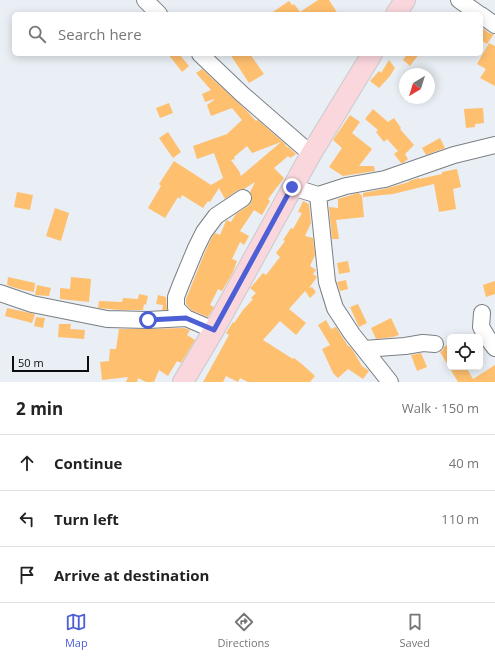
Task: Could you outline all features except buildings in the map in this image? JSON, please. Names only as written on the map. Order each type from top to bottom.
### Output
[{"type":"main road","points":[[397,12],[405,0]]},
{"type":"main road","points":[[182,382],[214,330],[310,154],[371,56]]},
{"type":"street","points":[[145,0],[157,12]]},
{"type":"street","points":[[459,0],[476,12]]},
{"type":"street","points":[[483,17],[495,25]]},
{"type":"street","points":[[202,56],[242,94],[310,154]]},
{"type":"street","points":[[292,187],[318,194],[346,186],[385,179],[454,155],[495,145]]},
{"type":"street","points":[[318,194],[327,282],[335,308],[352,334],[390,382]]},
{"type":"street","points":[[214,330],[186,318],[176,308],[176,297],[204,232],[216,216],[243,198]]},
{"type":"street","points":[[0,293],[32,304],[107,319],[148,320],[186,318]]},
{"type":"street","points":[[482,313],[482,327],[495,348]]},
{"type":"street","points":[[364,349],[405,346],[422,343],[434,344]]},
{"type":"route","points":[[148,320],[186,318],[214,330],[292,187]]}]
